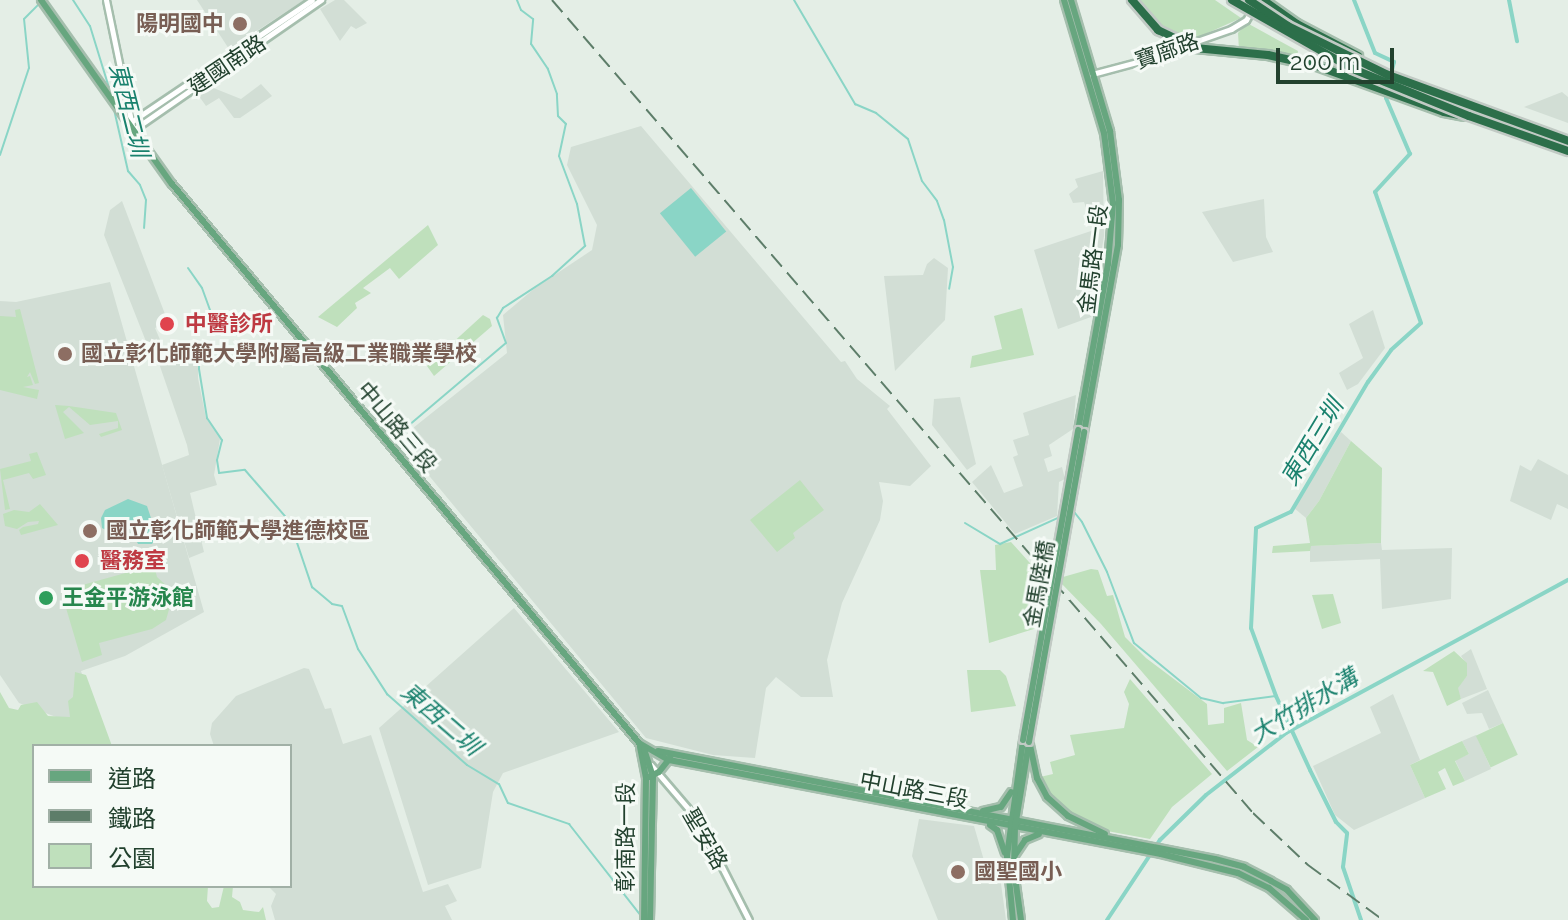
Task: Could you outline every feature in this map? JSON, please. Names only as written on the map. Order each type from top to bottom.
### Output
[{"type":"highway","points":[[1132,0],[1158,30],[1195,48],[1268,55],[1317,66],[1444,112],[1469,116]]},
{"type":"highway","points":[[1232,0],[1343,64],[1469,116],[1568,151]]},
{"type":"highway","points":[[1249,0],[1288,26],[1388,75],[1568,141]]},
{"type":"highway","points":[[1260,0],[1388,75]]},
{"type":"main road","name":"金馬路一段","points":[[1064,0],[1113,143],[1120,215],[1114,266],[1081,431]]},
{"type":"main road","name":"金馬路一段","points":[[1071,0],[1090,73]]},
{"type":"main road","name":"中山路三段","points":[[42,2],[131,125],[337,385],[639,743],[667,757],[980,820],[1108,836],[1140,847]]},
{"type":"main road","name":"金馬陸橋","points":[[1026,741],[1081,431]]},
{"type":"main road","points":[[1013,920],[1012,823],[1016,782],[1026,741]]},
{"type":"main road","points":[[1012,823],[1026,741]]},
{"type":"main road","points":[[1026,741],[1037,778],[1047,797],[1078,822],[1108,836]]},
{"type":"main road","name":"彰南路一段","points":[[639,743],[653,771],[650,920]]},
{"type":"main road","name":"彰南路一段","points":[[639,743],[653,771],[644,920]]},
{"type":"main road","name":"中山路三段","points":[[667,757],[974,812],[1044,833],[1140,847]]},
{"type":"main road","points":[[653,771],[667,757]]},
{"type":"main road","points":[[974,812],[1001,807],[1016,782]]},
{"type":"main road","points":[[980,820],[997,830],[1010,857],[1021,920]]},
{"type":"main road","points":[[1010,857],[1025,840],[1044,833]]},
{"type":"main road","points":[[1140,847],[1256,872],[1287,890],[1315,920]]},
{"type":"main road","points":[[1162,851],[1251,878],[1283,899],[1306,920]]},
{"type":"street","points":[[106,0],[131,125]]},
{"type":"street","name":"寶廍路","points":[[1090,73],[1137,62],[1246,20],[1260,0]]},
{"type":"street","name":"建國南路","points":[[131,125],[316,1]]},
{"type":"street","name":"聖安路","points":[[653,771],[698,820],[749,920]]},
{"type":"shaded area","name":"陽明國中","points":[[197,0],[304,0],[229,49]]},
{"type":"shaded area","points":[[335,0],[344,0],[367,23],[356,29],[351,26],[340,41],[320,9]]},
{"type":"shaded area","points":[[261,84],[272,96],[240,118],[234,118],[219,98],[206,106],[196,92],[206,85],[241,99]]},
{"type":"shaded area","points":[[1562,92],[1568,97],[1568,123],[1524,107]]},
{"type":"shaded area","points":[[641,126],[841,362],[845,361],[857,379],[890,406],[887,409],[931,466],[910,486],[879,482],[883,501],[880,520],[842,603],[827,660],[833,697],[801,697],[776,677],[766,688],[755,758],[713,755],[646,738],[402,443],[408,432],[507,353],[503,315],[535,288],[592,250],[597,225],[567,165],[571,147]]},
{"type":"shaded area","points":[[1103,171],[1104,236],[1091,317],[1058,329],[1034,250],[1094,230],[1084,202],[1073,203],[1069,194],[1078,187],[1075,179]]},
{"type":"shaded area","points":[[1264,199],[1266,237],[1273,252],[1233,262],[1202,212]]},
{"type":"shaded area","points":[[122,201],[168,322],[155,328],[167,356],[198,347],[198,378],[206,418],[220,439],[214,475],[217,485],[190,493],[204,552],[189,558],[162,465],[189,455],[187,445],[152,343],[147,344],[104,235],[110,210]]},
{"type":"shaded area","points":[[934,258],[948,268],[945,320],[895,371],[884,276],[923,275],[927,264]]},
{"type":"shaded area","name":"國立彰化師範大學進德校區","points":[[110,282],[204,612],[125,656],[81,671],[96,717],[72,723],[19,703],[0,675],[0,301],[16,302]]},
{"type":"shaded area","points":[[1373,310],[1385,348],[1358,384],[1347,390],[1339,373],[1363,358],[1349,324]]},
{"type":"shaded area","points":[[1076,395],[1073,429],[1049,445],[1052,456],[1044,459],[1048,472],[1062,467],[1065,479],[1059,482],[1057,516],[1015,534],[972,482],[991,465],[1004,493],[1023,486],[1013,457],[1018,455],[1013,440],[1029,435],[1023,413]]},
{"type":"shaded area","points":[[960,397],[976,464],[967,470],[932,425],[934,399]]},
{"type":"shaded area","points":[[1341,432],[1351,441],[1319,501],[1306,518],[1294,508]]},
{"type":"shaded area","points":[[1538,459],[1568,475],[1568,509],[1557,504],[1551,520],[1510,501],[1520,465],[1531,471]]},
{"type":"shaded area","points":[[1381,543],[1382,550],[1452,548],[1451,599],[1382,609],[1380,559],[1310,562],[1310,546]]},
{"type":"shaded area","points":[[514,608],[619,732],[503,773],[493,792],[481,868],[428,885],[379,728]]},
{"type":"shaded area","points":[[1471,649],[1487,689],[1461,699],[1457,688],[1467,676],[1466,663],[1461,656]]},
{"type":"shaded area","points":[[304,668],[309,669],[325,709],[331,708],[343,744],[371,735],[423,892],[448,884],[457,901],[445,906],[452,920],[275,920],[271,906],[276,894],[270,888],[292,888],[292,744],[213,744],[210,734],[212,723],[236,696]]},
{"type":"shaded area","points":[[1488,690],[1503,723],[1489,729],[1482,713],[1467,714],[1462,703]]},
{"type":"shaded area","points":[[1393,694],[1420,760],[1410,765],[1425,798],[1354,830],[1335,815],[1313,766],[1381,733],[1370,707]]},
{"type":"shaded area","points":[[1476,735],[1491,769],[1465,781],[1455,760],[1469,754],[1462,741]]},
{"type":"shaded area","name":"國聖國小","points":[[919,819],[974,826],[985,864],[998,862],[1006,920],[938,920],[912,856]]},
{"type":"green space","points":[[1137,0],[1215,0],[1241,18],[1192,40],[1164,28]]},
{"type":"green space","points":[[1247,23],[1298,51],[1297,57],[1239,50],[1238,33]]},
{"type":"green space","points":[[428,225],[438,245],[399,279],[390,268],[363,288],[371,293],[355,303],[357,308],[337,327],[318,317]]},
{"type":"green space","points":[[1022,308],[1034,355],[970,368],[972,356],[1002,349],[994,316]]},
{"type":"green space","points":[[20,309],[39,383],[35,384],[30,372],[27,377],[30,376],[33,385],[23,387],[39,390],[37,399],[0,390],[0,316],[16,317],[15,310]]},
{"type":"green space","points":[[483,315],[490,319],[492,326],[434,376],[427,366]]},
{"type":"green space","points":[[55,405],[116,413],[122,430],[101,437],[99,434],[118,428],[118,421],[90,425],[69,407],[63,412],[84,433],[65,439]]},
{"type":"green space","points":[[1351,441],[1382,468],[1381,543],[1311,546],[1310,551],[1272,553],[1273,546],[1310,543],[1306,518],[1319,501]]},
{"type":"green space","points":[[37,452],[46,475],[33,479],[29,473],[3,480],[10,509],[5,510],[0,469],[31,461],[29,454]]},
{"type":"green space","points":[[800,480],[824,510],[793,533],[795,538],[777,552],[750,520]]},
{"type":"green space","points":[[40,504],[58,525],[21,535],[19,530],[39,521],[28,522],[17,529],[5,526],[3,514],[14,510],[29,512]]},
{"type":"green space","points":[[1011,542],[1046,581],[1037,628],[989,643],[980,570],[996,570],[995,545]]},
{"type":"green space","points":[[154,565],[157,577],[168,587],[172,599],[166,620],[152,629],[99,643],[102,655],[82,662],[61,591]]},
{"type":"green space","points":[[1098,570],[1107,596],[1113,595],[1125,637],[1146,658],[1207,704],[1208,725],[1224,723],[1224,708],[1241,703],[1247,740],[1258,747],[1227,771],[1101,624],[1060,582],[1063,577]]},
{"type":"green space","points":[[1333,594],[1341,623],[1322,629],[1312,595]]},
{"type":"green space","points":[[1454,651],[1467,663],[1467,676],[1458,688],[1461,699],[1447,706],[1433,672],[1423,671]]},
{"type":"green space","points":[[967,670],[1000,670],[1006,676],[1016,706],[971,712]]},
{"type":"green space","points":[[75,672],[86,675],[111,744],[32,744],[32,888],[208,888],[207,901],[212,908],[219,907],[224,888],[233,888],[232,897],[240,902],[243,910],[259,912],[263,907],[266,920],[0,920],[0,692],[9,708],[18,710],[21,705],[37,702],[48,716],[70,717],[68,701],[73,697]]},
{"type":"green space","points":[[1130,679],[1212,774],[1172,807],[1150,839],[1107,831],[1067,813],[1051,798],[1040,777],[1053,774],[1050,762],[1075,755],[1070,735],[1124,728],[1129,704],[1124,692]]},
{"type":"green space","points":[[1503,723],[1518,755],[1491,767],[1476,736]]},
{"type":"green space","points":[[1462,741],[1469,754],[1455,761],[1465,781],[1453,786],[1445,768],[1438,772],[1446,789],[1425,798],[1410,765]]},
{"type":"water","points":[[691,188],[726,232],[695,257],[660,213]]},
{"type":"water","points":[[128,499],[147,506],[157,536],[152,544],[138,544],[128,524],[112,533],[102,528],[101,518],[105,510]]},
{"type":"waterway","name":"東西二圳","points":[[73,0],[90,26],[110,91]]},
{"type":"waterway","points":[[402,436],[408,426],[506,343],[497,318],[503,308],[552,276],[585,246],[577,204],[559,156],[566,124],[558,116],[557,94],[548,69],[531,44],[533,19],[521,10],[517,0]]},
{"type":"waterway","points":[[794,0],[855,104],[876,113],[908,139],[922,181],[937,201],[944,220],[953,267],[949,289]]},
{"type":"waterway","name":"東西三圳","points":[[1354,0],[1375,53],[1394,62],[1391,74]]},
{"type":"waterway","points":[[1509,0],[1517,41]]},
{"type":"waterway","points":[[0,155],[29,68],[24,19],[39,4]]},
{"type":"waterway","name":"東西三圳","points":[[1361,920],[1343,867],[1347,833],[1336,822],[1310,770],[1276,696],[1251,628],[1256,528],[1291,512],[1368,382],[1391,350],[1421,323],[1375,192],[1410,154],[1386,98],[1388,91]]},
{"type":"waterway","name":"東西二圳","points":[[113,105],[128,171],[140,185],[146,200],[144,228]]},
{"type":"waterway","name":"東西二圳","points":[[188,268],[202,288],[212,315]]},
{"type":"waterway","name":"東西二圳","points":[[207,349],[199,361],[199,369],[207,418],[222,440],[217,460],[219,473],[245,470],[290,522],[312,587],[332,604],[342,606],[358,649],[387,694],[467,765],[499,784],[508,803],[569,824],[642,917]]},
{"type":"waterway","points":[[1070,514],[1075,513],[1082,522],[1107,572],[1134,643],[1201,698],[1223,703],[1276,696]]},
{"type":"waterway","points":[[965,523],[1000,544],[1060,517]]},
{"type":"waterway","name":"大竹排水溝","points":[[1107,920],[1160,840],[1206,795],[1286,733],[1568,580]]},
{"type":"railway","points":[[552,0],[1253,813],[1308,865],[1383,920]]},
{"type":"place","name":"陽明國中","points":[[240,24]]},
{"type":"place","name":"中醫診所","points":[[167,324]]},
{"type":"place","name":"國立彰化師範大學附屬高級工業職業學校","points":[[65,354]]},
{"type":"place","name":"國立彰化師範大學進德校區","points":[[90,531]]},
{"type":"place","name":"醫務室","points":[[82,561]]},
{"type":"place","name":"王金平游泳館","points":[[46,598]]},
{"type":"place","name":"國聖國小","points":[[958,872]]}]
